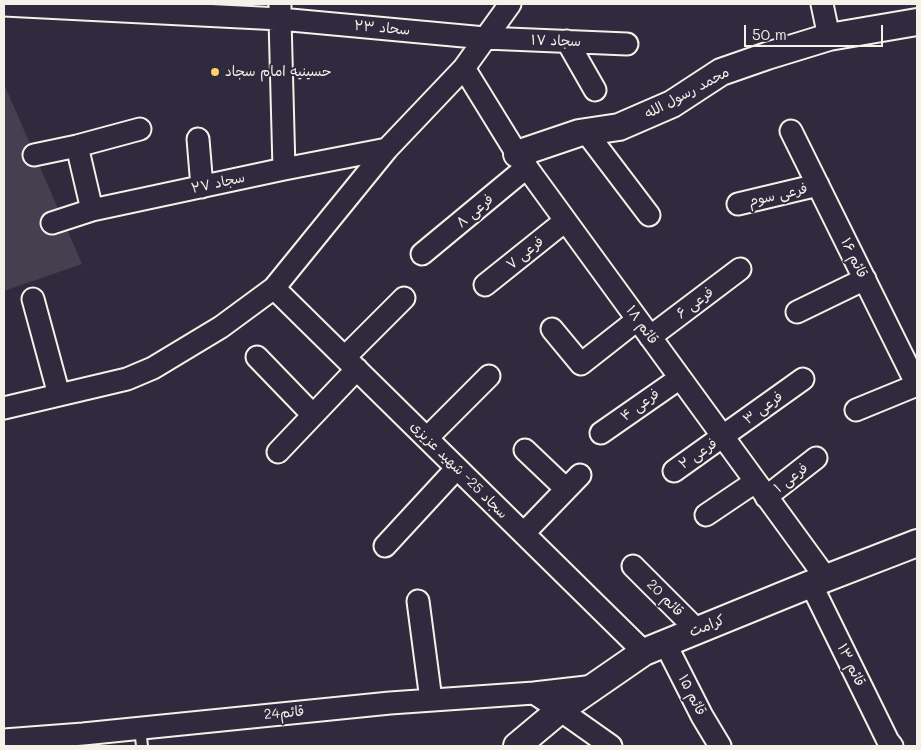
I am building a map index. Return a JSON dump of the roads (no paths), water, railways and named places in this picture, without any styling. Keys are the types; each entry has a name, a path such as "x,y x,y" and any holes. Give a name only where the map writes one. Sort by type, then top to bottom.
{"street":[{"path":"4,408 127,380 153,368 221,327 274,288 387,149 464,68 510,4"},
{"path":"822,4 829,37"},
{"name":"سحاد ۲۳","path":"4,5 280,11 485,38"},
{"path":"280,11 284,169"},
{"name":"محمد رسول الله","path":"522,160 579,133 619,127 672,104 721,72 829,37 917,22"},
{"name":"سجاد ۱۷","path":"485,38 626,44"},
{"path":"567,41 595,90"},
{"name":"قائم ۱۸","path":"464,68 522,160 761,489 818,581"},
{"path":"34,155 77,146 140,129"},
{"name":"قائم ۱۶","path":"791,131 917,385"},
{"path":"586,132 649,215"},
{"path":"198,139 202,186"},
{"path":"77,146 92,210"},
{"name":"سجاد ۲۷","path":"52,223 92,210 387,149"},
{"name":"فرعی ۸","path":"422,254 522,160"},
{"name":"فرعی سوم","path":"738,204 818,186"},
{"name":"فرعی ۷","path":"485,286 565,220"},
{"name":"فرعی ۶","path":"650,337 740,270"},
{"path":"797,312 865,280"},
{"name":"سجاد 25- شهید عزیزی","path":"274,288 524,533 654,647"},
{"path":"278,452 314,415 351,363 404,298"},
{"path":"34,300 59,395"},
{"path":"552,329 581,364 638,320"},
{"path":"257,357 314,415"},
{"path":"427,438 489,376"},
{"name":"فرعی ۴","path":"601,434 680,378"},
{"name":"فرعی ۳","path":"723,437 804,379"},
{"path":"856,410 917,385"},
{"name":"فرعی ۲","path":"674,471 723,437"},
{"path":"524,533 573,482 525,450"},
{"name":"فرعی ۱","path":"706,515 761,489 816,458"},
{"path":"385,546 457,468"},
{"name":"کرامت","path":"517,746 560,710 654,647 917,543"},
{"name":"قائم 20","path":"633,566 696,630"},
{"name":"قائم ۱۳","path":"818,581 888,741 892,746"},
{"path":"418,601 431,700"},
{"name":"قائم ۱۵","path":"654,647 702,716 720,746"},
{"name":"قائم24","path":"4,740 49,741 141,737 276,714 534,693 595,686"},
{"path":"534,693 611,746"}],"place":[{"name":"حسینیه امام سجاد","path":"215,72"}]}
